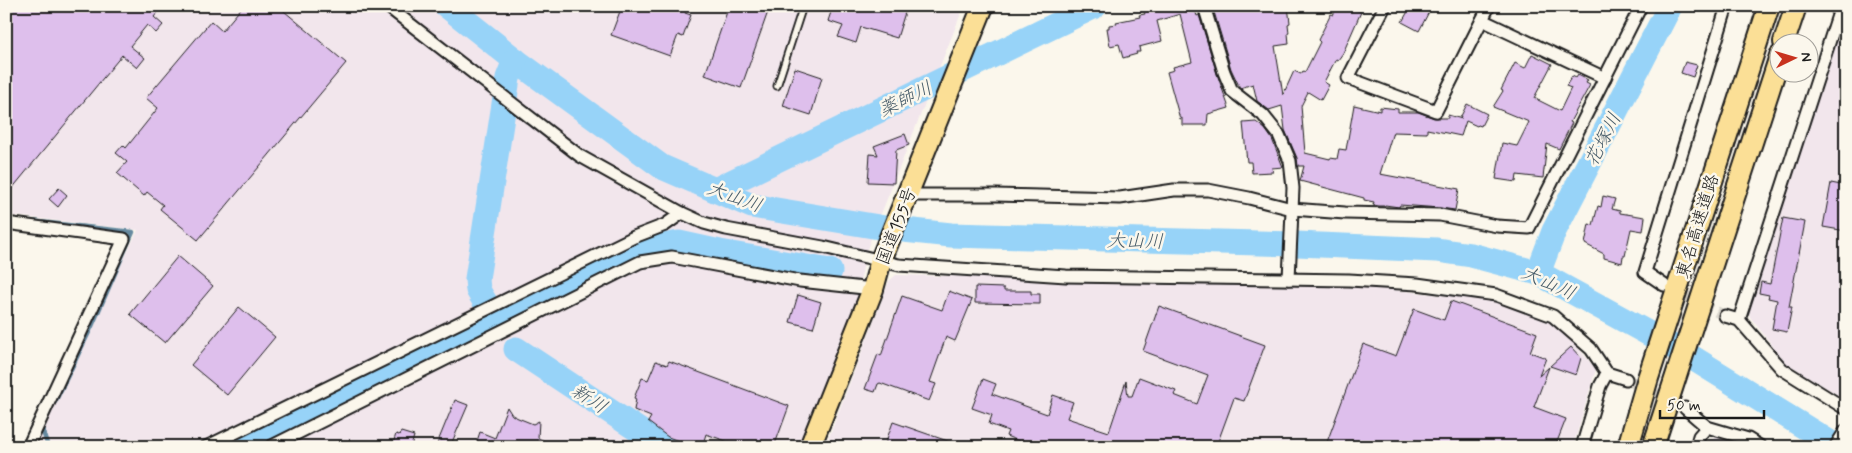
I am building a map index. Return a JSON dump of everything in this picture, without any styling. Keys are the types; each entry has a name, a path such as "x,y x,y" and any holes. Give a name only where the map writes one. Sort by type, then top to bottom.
{"highway":[{"name":"国道155号","path":"810,447 873,289 881,260 983,6"},
{"name":"東名高速道路","path":"1628,447 1648,378 1769,6"},
{"path":"1787,32 1796,6"},
{"name":"東名高速道路","path":"1653,447 1771,82"}],"street":[{"path":"387,6 580,156 682,213 704,223 726,229 823,247 899,265 1066,276 1289,279 1417,284 1496,294 1554,316 1591,349 1606,374 1626,379"},
{"path":"1204,6 1224,72 1232,91 1263,115 1279,134 1290,161 1293,188 1289,279"},
{"path":"1384,6 1348,78 1436,111 1489,6"},
{"path":"907,196 996,194 1120,198 1174,190 1208,190 1249,198 1292,213 1440,215 1497,226 1529,228 1641,6"},
{"path":"1664,285 1645,272 1726,6"},
{"path":"1739,320 1841,6"},
{"path":"1482,20 1605,78"},
{"path":"206,447 626,241 665,225 682,213"},
{"path":"6,223 124,239 28,447"},
{"path":"270,447 640,262 672,257 800,281 873,289"},
{"path":"1725,316 1739,320 1782,369 1846,409"},
{"path":"1582,447 1600,386 1606,374"},
{"path":"1685,408 1707,427 1748,439 1761,447"},
{"path":"1696,447 1699,436 1707,427"},
{"path":"1835,447 1846,430"}],"lane":[{"path":"778,86 803,6"}],"shaded area":[{"path":"6,6 964,6 867,249 858,291 861,299 801,447 32,447 138,230 6,215"},
{"path":"1846,11 1846,400 1786,363 1750,317 1747,307"},
{"path":"896,275 1348,285 1497,301 1550,320 1568,336 1596,369 1573,447 825,447 889,281"},
{"path":"1716,437 1730,438 1747,447 1705,447 1708,441"}],"building":[{"path":"6,6 163,6 154,17 163,25 156,33 147,25 130,46 145,58 137,68 122,55 6,196"},
{"path":"243,6 278,6 346,63 198,240 160,209 163,205 147,192 144,196 117,173 127,162 116,153 123,145 126,148 158,108 146,98 211,21 222,31"},
{"path":"622,6 688,6 685,13 691,15 683,37 678,35 670,56 611,35"},
{"path":"729,6 770,6 741,88 705,75"},
{"path":"833,6 907,6 897,38 861,27 856,43 838,37 843,26 828,21"},
{"path":"1168,6 1197,6 1195,10 1197,16 1199,15 1229,108 1208,114 1207,125 1182,125 1182,118 1180,119 1167,72 1174,70 1173,67 1192,62 1180,14 1157,21 1162,41 1139,47 1140,52 1136,52 1137,54 1123,58 1119,44 1110,46 1107,28 1109,28 1109,25 1140,17 1139,15 1145,14 1144,12"},
{"path":"1234,6 1288,6 1290,23 1288,24 1289,44 1275,46 1283,95 1294,71 1301,74 1303,71 1305,72 1331,14 1333,15 1338,6 1350,6 1361,12 1343,53 1338,60 1336,59 1324,82 1329,85 1321,100 1308,92 1301,106 1305,153 1337,159 1339,149 1346,150 1354,105 1380,111 1380,107 1398,109 1398,112 1418,112 1434,118 1448,118 1448,115 1462,119 1460,118 1467,104 1487,114 1481,126 1466,121 1461,136 1427,129 1427,133 1393,132 1380,174 1459,189 1455,210 1400,205 1399,207 1373,205 1374,202 1364,200 1364,198 1300,181 1304,166 1298,166 1297,158 1285,130 1282,106 1269,110 1257,101 1253,84 1240,88 1231,69 1214,12"},
{"path":"1411,6 1432,6 1419,31 1402,22"},
{"path":"1532,54 1552,64 1534,98 1560,111 1571,88 1566,86 1572,76 1576,78 1578,75 1588,80 1586,83 1590,85 1570,122 1572,123 1559,149 1547,144 1543,178 1517,175 1516,182 1496,179 1502,143 1517,146 1529,122 1493,107 1503,91 1501,90 1515,63 1525,68"},
{"path":"1685,62 1697,65 1693,77 1681,73"},
{"path":"795,68 822,77 811,115 783,106"},
{"path":"1256,122 1265,129 1272,139 1283,167 1272,168 1273,172 1252,173 1251,162 1247,162 1243,123"},
{"path":"905,134 909,145 896,150 894,183 868,182 870,154 878,155 874,146"},
{"path":"1831,183 1846,186 1846,231 1823,227"},
{"path":"59,188 67,195 58,207 49,199"},
{"path":"1603,196 1615,199 1612,209 1620,211 1620,213 1645,217 1643,231 1631,229 1622,263 1604,258 1604,254 1585,244 1589,224 1593,225 1598,206 1601,207"},
{"path":"1783,218 1805,222 1789,307 1792,307 1787,332 1772,329 1777,300 1768,298 1769,295 1759,293 1761,282 1770,284"},
{"path":"178,256 213,286 165,343 130,314"},
{"path":"975,287 1004,288 1004,291 1031,291 1031,294 1040,294 1040,304 975,303"},
{"path":"949,291 972,300 955,341 946,337 930,382 936,384 929,401 880,383 875,392 865,389 878,354 881,356 902,296 942,310"},
{"path":"798,295 821,302 813,328 790,322"},
{"path":"1451,301 1537,333 1530,352 1546,358 1539,376 1549,367 1534,407 1566,419 1555,447 1340,447 1327,442 1363,344 1396,356 1414,309 1444,320"},
{"path":"1159,306 1265,345 1244,401 1234,398 1216,447 1034,447 1006,436 1008,431 989,424 992,415 972,408 983,379 996,384 992,394 1047,414 1053,395 1073,402 1067,418 1109,432 1126,381 1128,396 1132,396 1139,377 1176,391 1174,395 1197,404 1208,375 1143,351"},
{"path":"239,307 275,337 227,395 191,365"},
{"path":"1571,347 1581,358 1576,375 1550,366"},
{"path":"656,361 667,365 669,361 789,406 774,447 743,447 706,434 702,447 695,447 668,437 648,422 651,417 634,410 636,399 634,398 642,378 648,380"},
{"path":"455,400 468,405 450,447 444,447 437,444"},
{"path":"507,407 512,415 518,418 533,424 539,421 538,438 558,447 475,447 480,432 495,438"},
{"path":"893,422 959,445 959,447 884,447"},
{"path":"401,432 414,436 411,447 392,447 396,434 399,435"}],"waterway":[{"name":"大山川","path":"447,6 515,60 662,167 752,206 885,228 951,235 1297,244 1437,250 1471,255 1538,273 1688,355 1837,447"},
{"name":"薬師川","path":"715,190 1095,6"},
{"name":"花塚川","path":"1538,273 1554,231 1670,6"},
{"path":"485,302 478,290 477,279 508,78 515,60"},
{"path":"31,221 133,232 92,326 55,402"},
{"path":"242,447 640,251 679,243 830,271"},
{"name":"新川","path":"516,349 664,447"},
{"path":"44,425 42,428 48,447"}],"tunnel":[{"path":"1672,289 1725,316"},
{"path":"1626,379 1685,408"}]}
